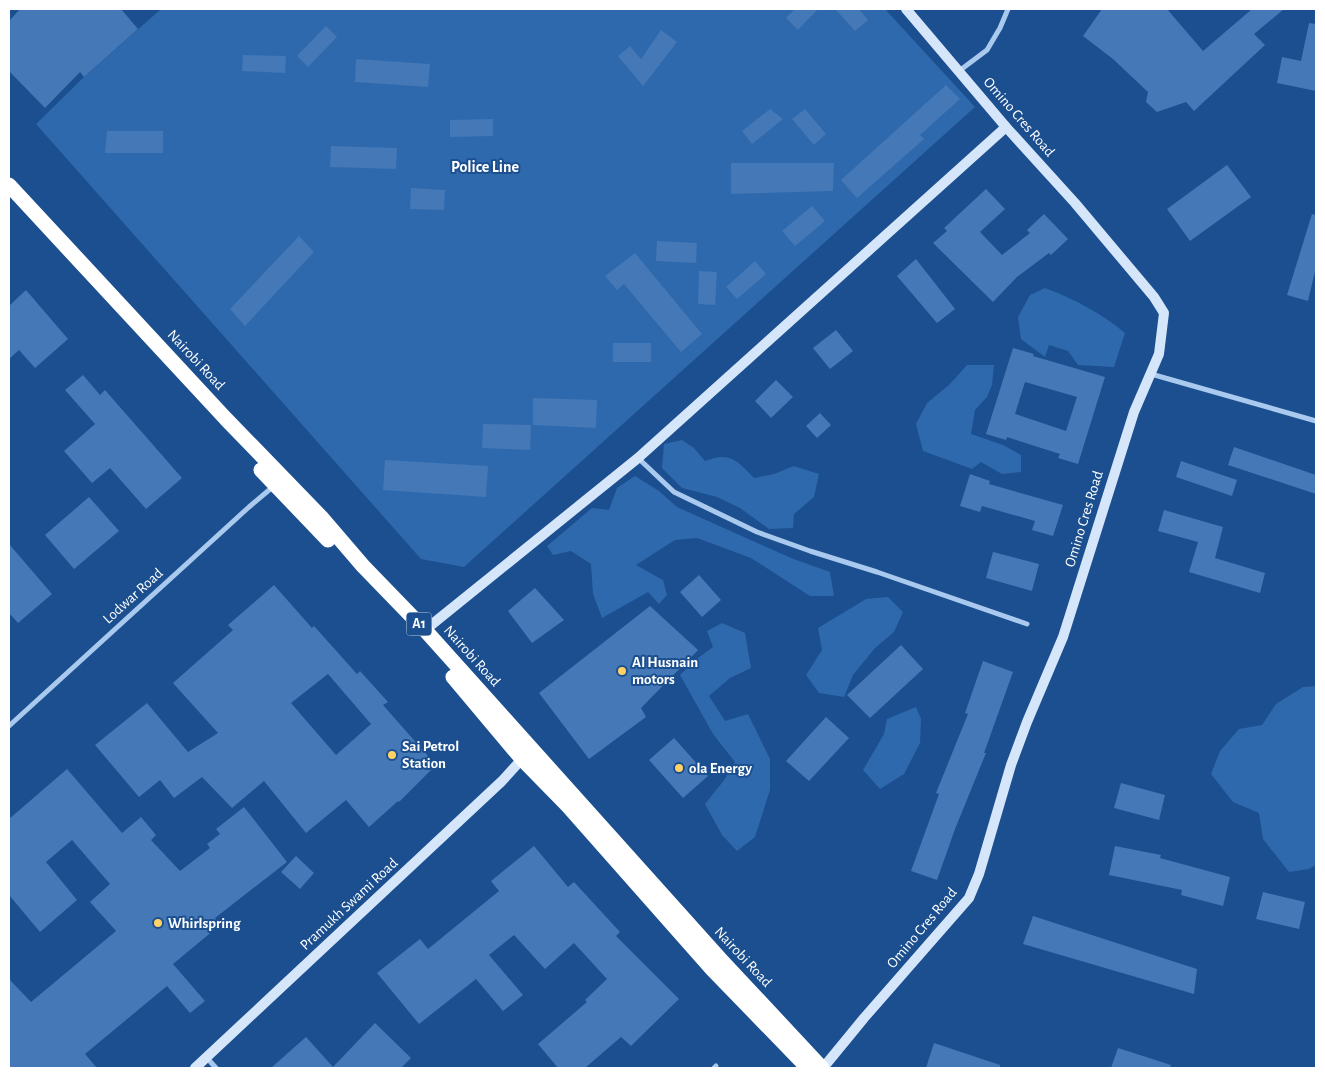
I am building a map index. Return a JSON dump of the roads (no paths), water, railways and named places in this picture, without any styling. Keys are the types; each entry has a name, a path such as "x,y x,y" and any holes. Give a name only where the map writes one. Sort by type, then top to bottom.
{"highway":[{"name":"Nairobi Road","path":"9,185 226,419 321,517 362,566 425,630 721,960 823,1068"},
{"name":"Nairobi Road","path":"9,194 275,485 443,664 522,759 568,806 712,969 808,1068"}],"street":[{"name":"Omino Cres Road","path":"823,1068 969,898 1024,731 1063,637 1134,412 1159,354 1164,313 1154,297 1075,203 1006,127 906,9"},
{"path":"959,71 986,50 1000,28 1008,9"},
{"path":"425,630 638,458 1006,127"},
{"path":"1150,374 1316,421"},
{"path":"638,458 674,492 757,532 810,552 877,572 1027,624"},
{"name":"Lodwar Road","path":"9,726 249,506 275,485"},
{"name":"Pramukh Swami Road","path":"195,1068 502,781 522,759"},
{"path":"207,1058 216,1068"}],"place":[{"name":"Al Husnain motors","path":"622,671"},
{"name":"Sai Petrol Station","path":"392,755"},
{"name":"ola Energy","path":"679,768"},
{"name":"Whirlspring","path":"158,923"}],"district":[{"name":"Police Line","path":"485,167"}]}
